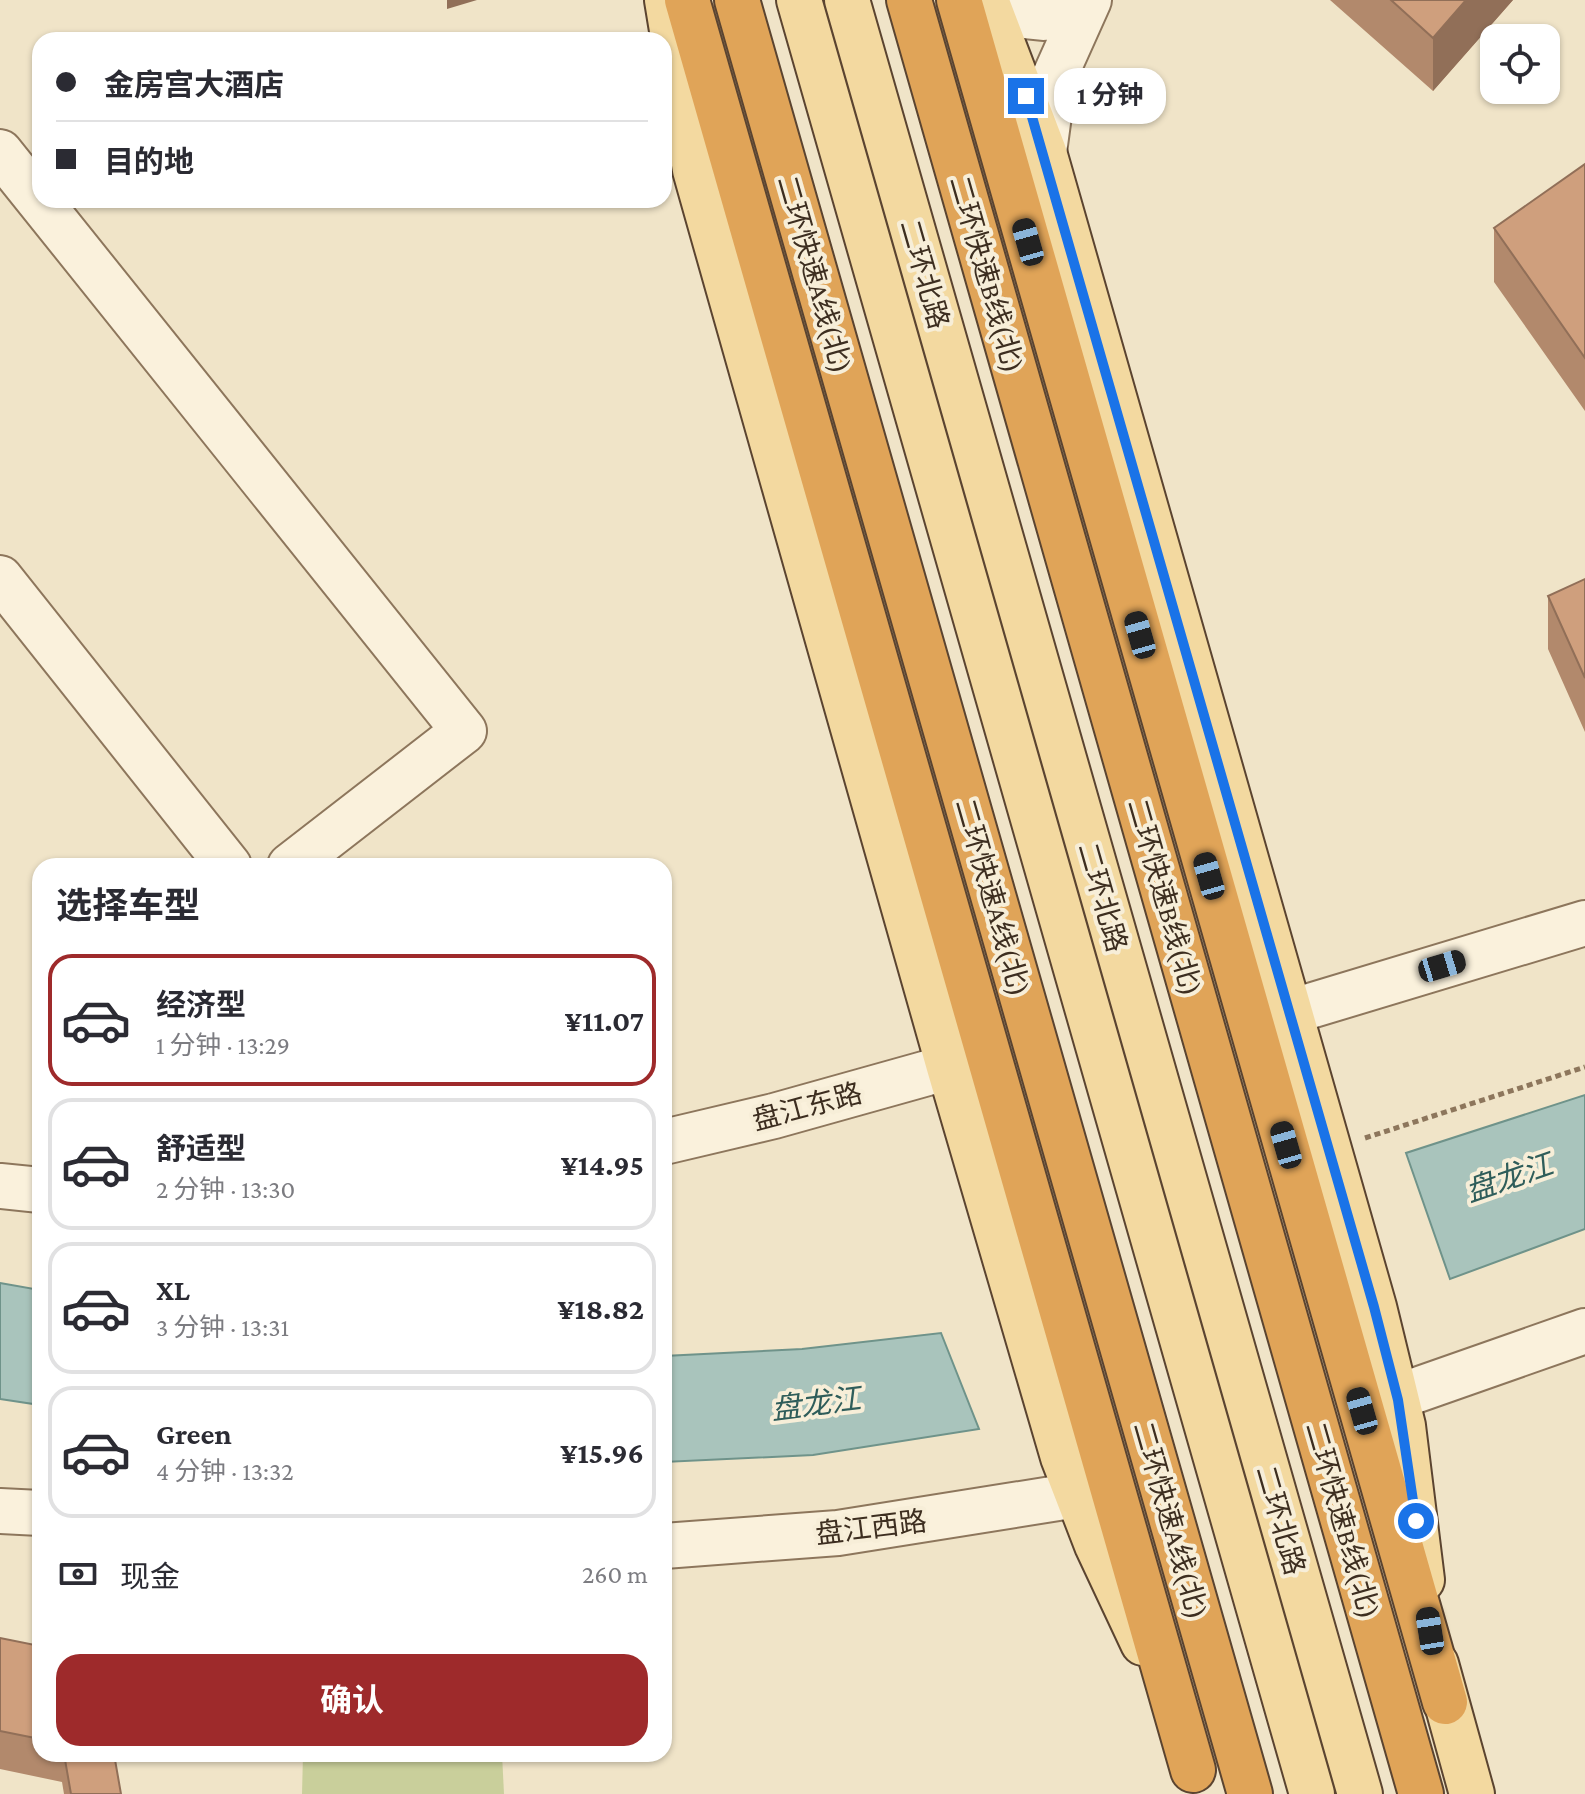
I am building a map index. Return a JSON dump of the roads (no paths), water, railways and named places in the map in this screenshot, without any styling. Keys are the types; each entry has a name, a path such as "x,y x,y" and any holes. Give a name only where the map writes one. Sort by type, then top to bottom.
{"highway":[{"path":"687,0 1196,1782"},
{"name":"二环快速A线(北)","path":"737,0 1250,1794"},
{"name":"二环快速B线(北)","path":"909,0 1421,1794"},
{"path":"959,0 1445,1702"}],"main road":[{"path":"667,0 672,32"},
{"name":"二环北路","path":"799,0 1312,1794"},
{"name":"二环北路","path":"847,0 1360,1794"},
{"path":"986,0 1044,152 1329,1148 1397,1397 1411,1475 1426,1608 1445,1702 1472,1794"},
{"path":"672,35 682,105 713,237 1056,1435 1077,1495 1158,1676 1196,1782"}],"street":[{"path":"646,0 655,32"},
{"path":"993,0 1006,14 1043,18 1069,0"},
{"path":"1044,152 1054,78 1089,0"},
{"path":"672,92 713,237"},
{"path":"0,152 32,192"},
{"path":"45,208 464,731 300,858"},
{"path":"0,578 223,858"},
{"path":"1290,1012 1585,923"},
{"name":"盘江东路","path":"672,1140 774,1116 949,1067"},
{"path":"0,1186 32,1189"},
{"path":"1397,1397 1585,1331"},
{"name":"盘江西路","path":"672,1545 838,1533 1077,1495"},
{"path":"0,1511 32,1513"}],"water":[{"name":"盘龙江","path":"1585,1095 1585,1229 1450,1279 1406,1153"},
{"path":"0,1283 32,1289 32,1404 0,1399"},
{"name":"盘龙江","path":"941,1333 979,1429 813,1455 672,1462 672,1356 802,1349"}]}
